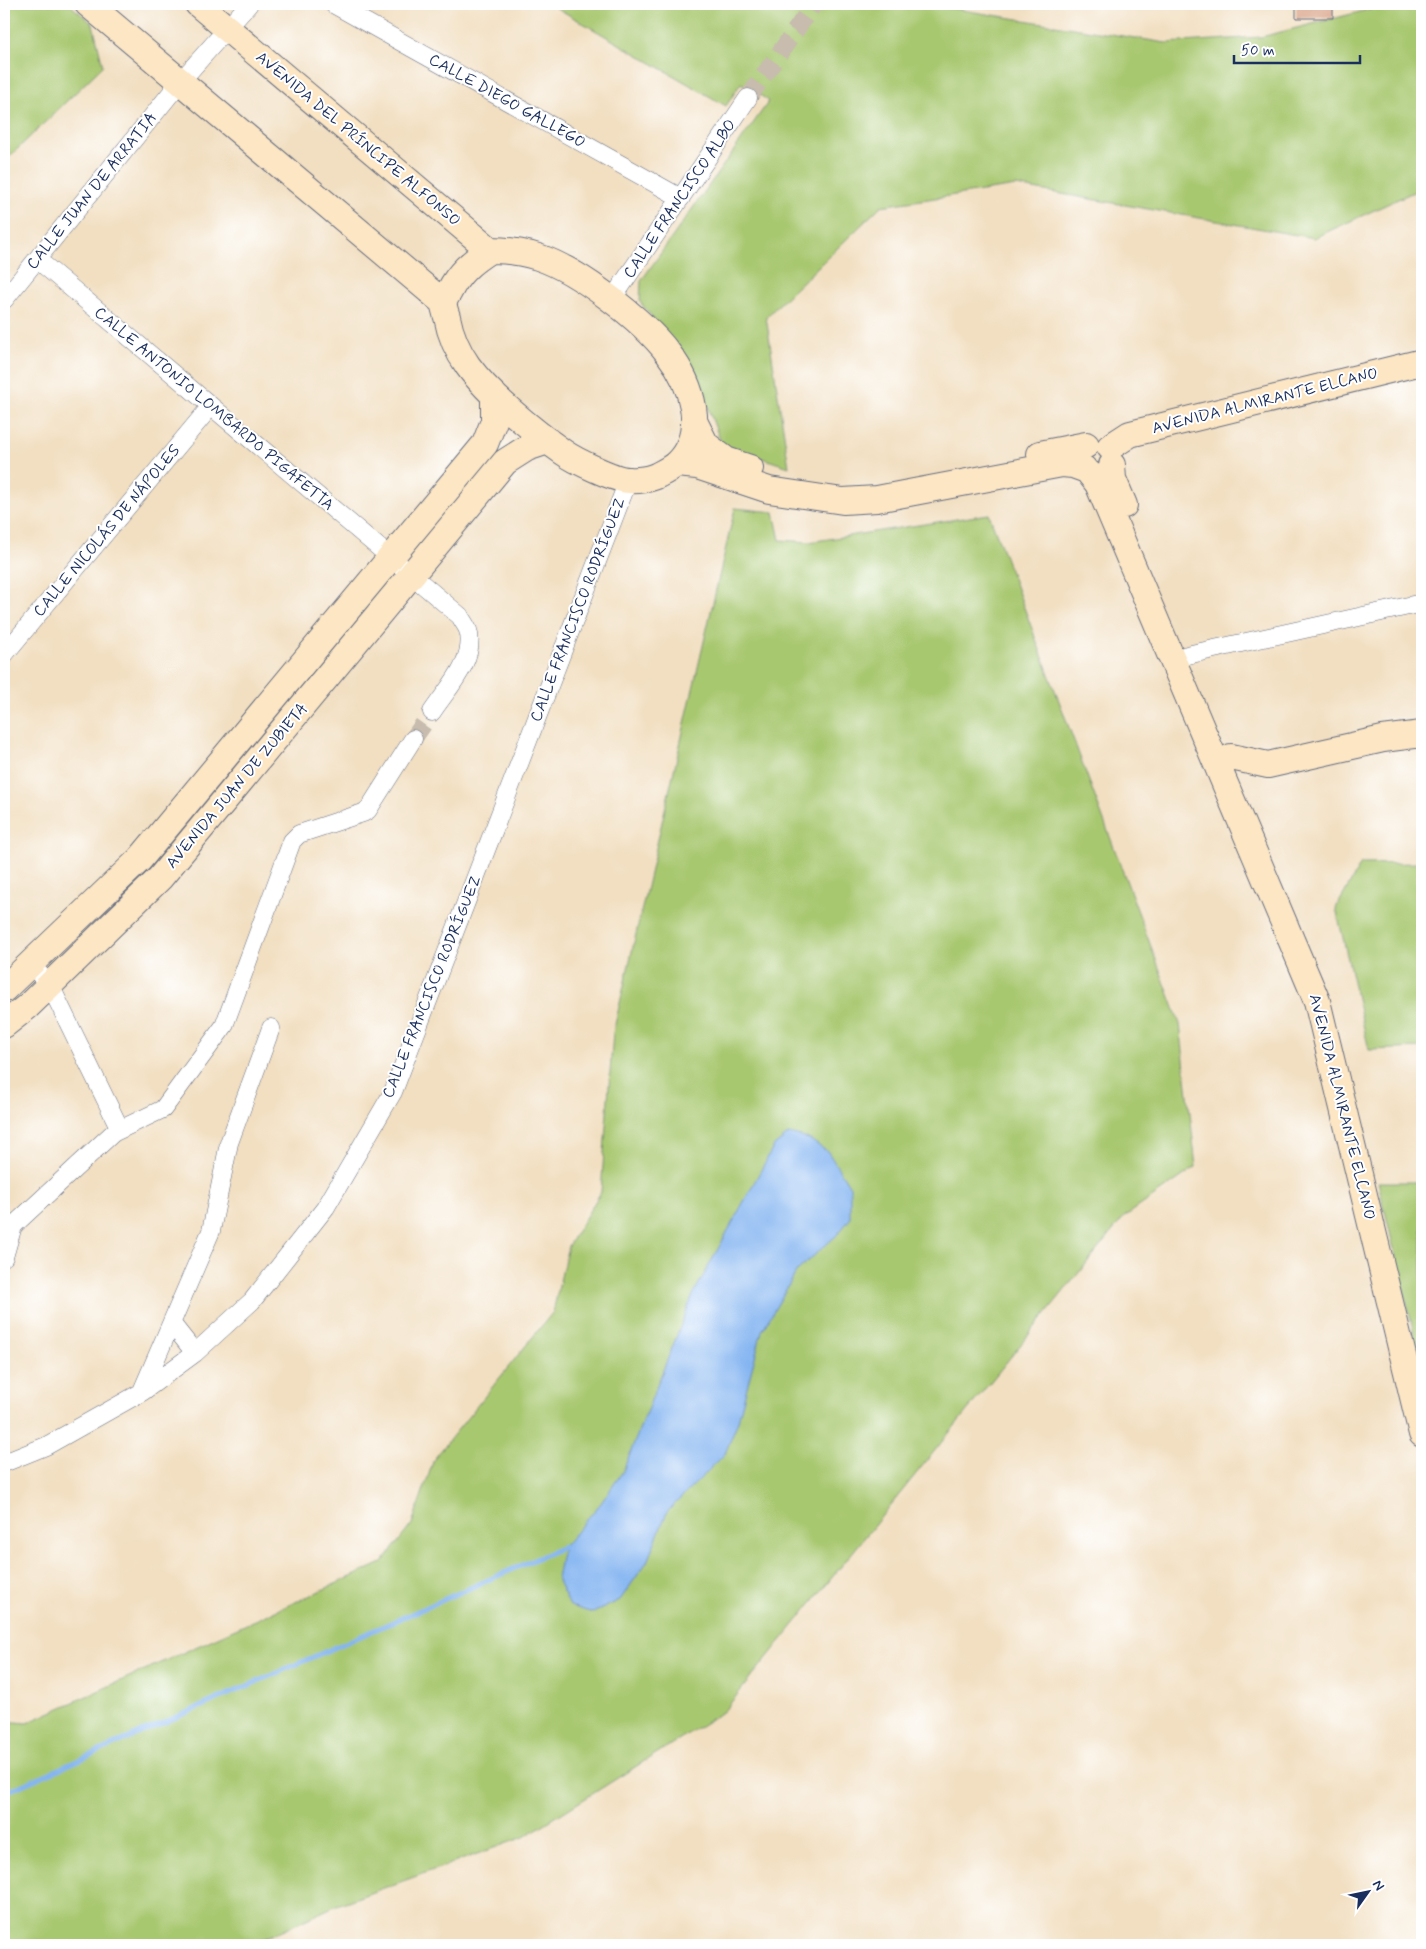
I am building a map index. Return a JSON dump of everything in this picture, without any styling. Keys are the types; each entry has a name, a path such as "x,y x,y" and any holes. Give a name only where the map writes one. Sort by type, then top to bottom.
{"street":[{"path":"88,4 444,303"},
{"name":"AVENIDA DEL PRÍNCIPE ALFONSO","path":"198,4 490,250"},
{"path":"180,82 249,4"},
{"name":"CALLE DIEGO GALLEGO","path":"333,4 681,198"},
{"name":"CALLE JUAN DE ARRATIA","path":"4,300 180,82"},
{"name":"CALLE FRANCISCO ALBO","path":"612,301 748,98"},
{"path":"490,250 510,251 539,257 576,275 612,301 640,324 668,352 682,375 691,397 695,423 690,445 677,464 654,478 628,480 600,471 564,454 548,441 494,395 467,365 449,328 444,303 453,283 469,263 490,250"},
{"name":"CALLE ANTONIO LOMBARDO PIGAFETTA","path":"38,260 391,557"},
{"name":"AVENIDA ALMIRANTE ELCANO","path":"695,423 706,445 726,460 772,475 844,486 875,484 1096,460 1130,434 1422,362"},
{"name":"AVENIDA JUAN DE ZUBIETA","path":"4,989 140,859 485,444 494,421 494,395"},
{"name":"CALLE NICOLÁS DE NÁPOLES","path":"4,655 211,406"},
{"name":"AVENIDA JUAN DE ZUBIETA","path":"4,1025 28,1006 160,878 505,462 527,448 548,441"},
{"path":"677,464 697,466 769,490 843,501 877,499 1062,464 1073,465 1096,460"},
{"name":"AVENIDA ALMIRANTE ELCANO","path":"1096,460 1098,484 1180,658 1224,760 1332,997 1422,1368"},
{"name":"CALLE FRANCISCO RODRÍGUEZ","path":"4,1463 46,1446 142,1392 195,1353 252,1301 326,1207 394,1092 628,480"},
{"path":"391,557 460,616 468,629 470,645 468,659 432,712"},
{"path":"1180,658 1422,603"},
{"path":"1224,760 1268,765 1383,739 1422,734"},
{"path":"5,1249 13,1226 113,1133 163,1109 224,1026 292,841 299,834 363,814 368,810 413,739"},
{"name":"AVENIDA ALMIRANTE ELCANO","path":"1224,760 1317,1001 1422,1434"},
{"path":"31,964 50,985 120,1130"},
{"path":"142,1392 211,1231 229,1144 271,1028"},
{"path":"172,1324 195,1353"}],"green space":[{"path":"4,4 69,4 93,24 103,66 4,162"},
{"path":"550,4 925,4 1166,43 1261,37 1391,4 1422,4 1422,188 1314,238 1016,186 881,206 766,317 789,467 722,445 693,369 640,302 641,281 769,101 741,83 726,106"},
{"path":"735,508 774,512 780,540 809,542 989,514 1180,1024 1196,1167 1124,1217 724,1711 524,1837 337,1905 250,1945 4,1945 4,1721 27,1723 382,1563 412,1524 434,1459 553,1312 568,1246 601,1192 613,1033"},
{"path":"1422,863 1422,1048 1369,1050 1336,908 1361,864"},
{"path":"1378,1182 1422,1182 1422,1367"}],"water":[{"path":"789,1134 809,1139 828,1152 850,1187 850,1219 837,1235 797,1271 762,1331 738,1421 725,1454 667,1512 647,1562 620,1600 593,1613 570,1606 557,1579 563,1547 601,1503 623,1471 693,1295 774,1146"}],"building":[{"path":"1296,4 1333,4 1333,18 1296,18"}],"waterway":[{"path":"4,1793 563,1547"}],"tunnel":[{"path":"748,98 814,4"},
{"path":"413,739 432,712"}]}
